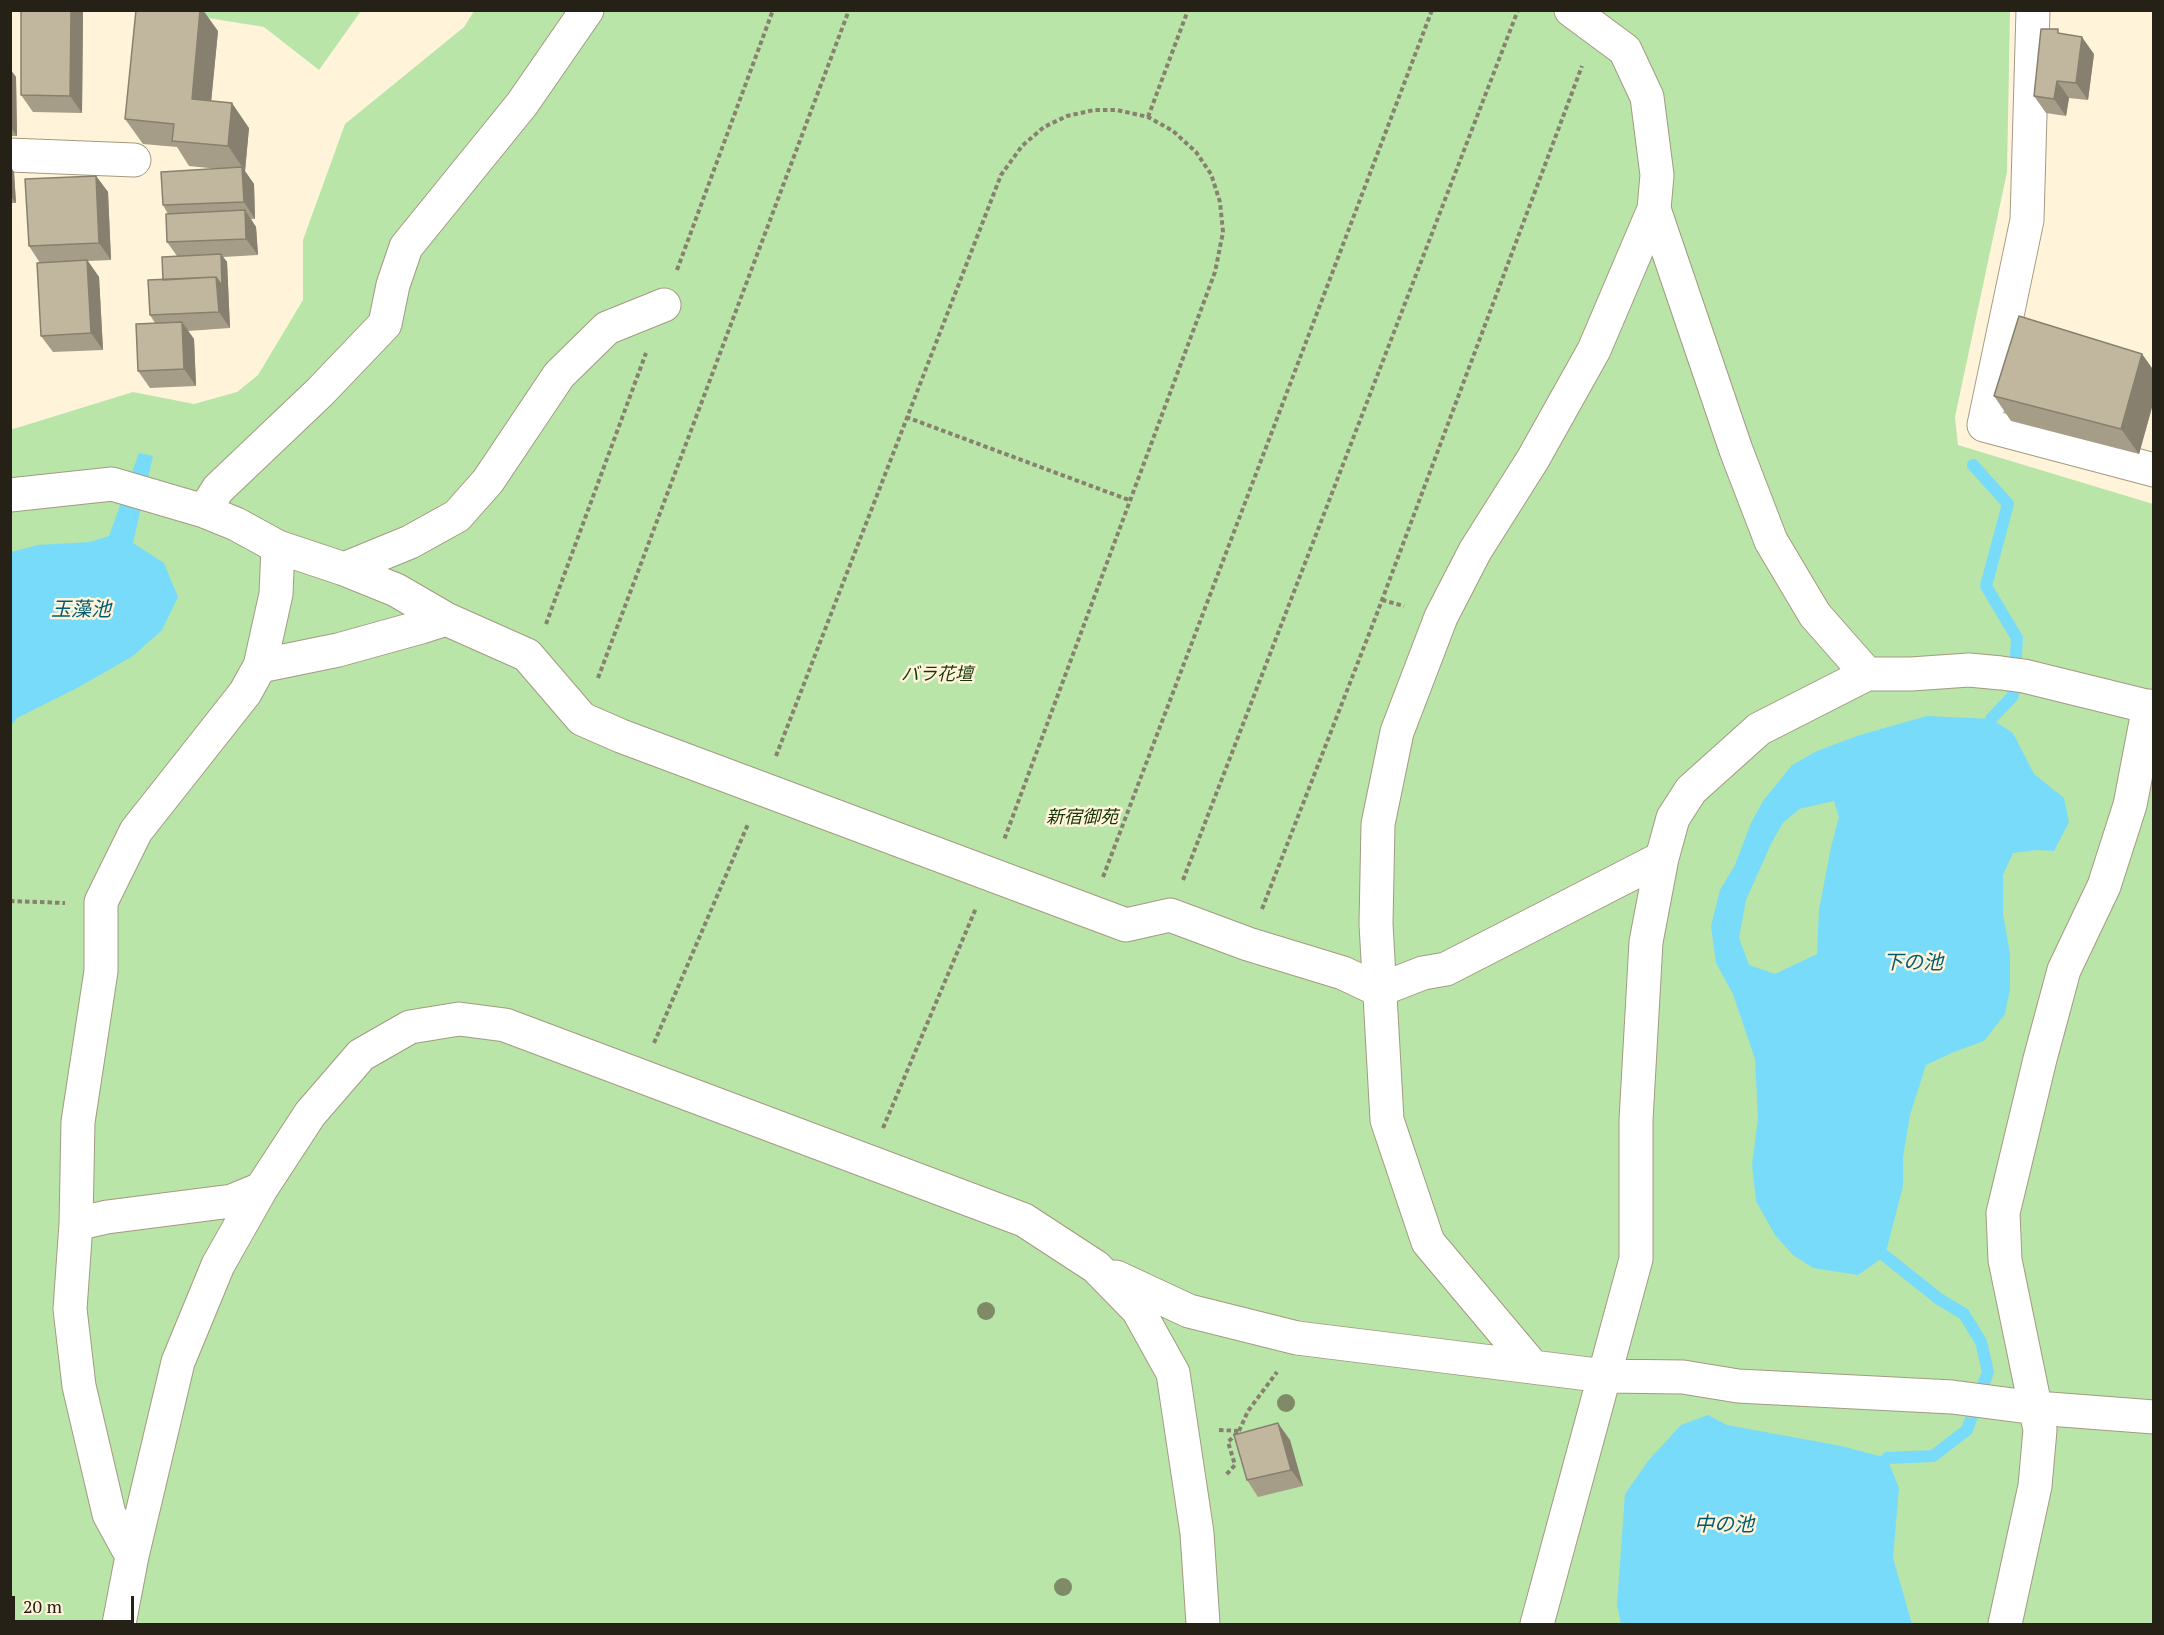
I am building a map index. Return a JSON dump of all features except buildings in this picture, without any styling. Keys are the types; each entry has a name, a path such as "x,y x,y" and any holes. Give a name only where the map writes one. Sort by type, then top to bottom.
{"street":[{"path":"204,511 218,489 320,392 385,324 393,285 406,247 522,105 587,10"},
{"path":"2033,10 2027,220 1984,425 2154,470"},
{"path":"1533,1367 1428,1242 1387,1120 1376,924 1378,824 1397,732 1441,617 1475,551 1533,459 1594,350 1654,209 1657,175 1647,97 1625,50 1584,20"},
{"path":"10,155 134,160"},
{"path":"1654,209 1736,450 1771,541 1815,615 1867,674"},
{"path":"344,569 410,543 457,516 488,481 559,375 607,328 664,305"},
{"path":"10,495 112,484 204,511 236,524 278,547 344,569 396,590 446,619 527,655 582,719 621,736 1126,925 1170,915 1248,944 1343,974 1379,990 1423,973 1446,969 1662,858"},
{"path":"132,1556 109,1514 80,1386 70,1309 76,1224 78,1122 100,971 101,902 136,831 245,693 260,666 276,594 278,547"},
{"path":"260,666 338,650 446,619"},
{"path":"1537,1624 1636,1258 1636,1120 1646,942 1662,858 1673,818 1691,790 1759,729 1867,674 1969,670 2013,674 2151,707 2130,805 2107,876 2086,927 2064,970 2003,1214 2005,1260 2040,1430 2035,1486 2005,1624"},
{"path":"116,1623 178,1362 218,1265 261,1189 310,1114 361,1055 410,1027 459,1019 505,1025 1024,1220 1096,1267 1189,1311 1297,1338 1605,1376 1683,1377 1738,1386 1952,1397 2154,1417"},
{"path":"76,1224 107,1217 232,1201 261,1189"},
{"path":"1096,1267 1138,1310 1173,1373 1197,1533 1203,1624"}],"path":[{"path":"582,719 849,10"},
{"path":"1148,117 1188,10"},
{"path":"1090,911 1431,10"},
{"path":"1170,915 1518,10"},
{"path":"1248,944 1376,616 1584,20"},
{"path":"640,1076 763,789 1001,175 1022,146 1044,127 1067,116 1094,110 1117,110 1148,117 1173,131 1196,152 1211,174 1220,201 1223,232 1215,272 1015,813 869,1162"},
{"path":"906,417 1129,500"},
{"path":"10,901 88,905 101,902"},
{"path":"1239,1431 1248,1411 1276,1374 1297,1338"}],"green space":[{"path":"165,11 361,11 319,70 264,27"},
{"name":"新宿御苑","path":"474,11 2010,11 2007,172 1955,417 1958,445 2153,504 2153,1624 11,1624 10,430 133,392 194,404 237,392 258,375 303,300 303,240 345,124 464,27"}],"water":[{"name":"玉藻池","path":"139,453 153,456 133,543 164,563 178,597 162,630 133,656 79,687 17,718 11,726 11,552 38,545 90,542 109,536"},
{"name":"下の池","path":"1927,716 1991,719 2013,733 2034,774 2064,798 2069,822 2054,851 2037,850 2013,853 2003,875 2003,913 2010,954 2010,989 2005,1014 1984,1041 1926,1065 1910,1115 1903,1157 1903,1186 1885,1256 1858,1275 1813,1268 1793,1255 1775,1235 1756,1201 1752,1165 1758,1118 1755,1059 1733,994 1716,963 1711,926 1720,890 1735,865 1751,823 1763,801 1792,765 1817,751 1860,735","holes":["1834,801 1839,817 1819,910 1817,954 1775,974 1749,965 1739,938 1746,900 1782,824 1799,809"]},
{"name":"中の池","path":"1708,1415 1727,1425 1841,1446 1887,1458 1899,1488 1893,1558 1912,1624 1621,1624 1617,1605 1625,1494 1648,1461 1681,1425"}],"waterway":[{"path":"1973,465 2008,504 1986,586 2017,638 2014,691 2012,697 1991,719"},
{"path":"1885,1256 1939,1299 1964,1314 1981,1342 1988,1372 1967,1430 1933,1456 1887,1458"}],"park label":[{"name":"バラ花壇","path":"937,675"}]}
